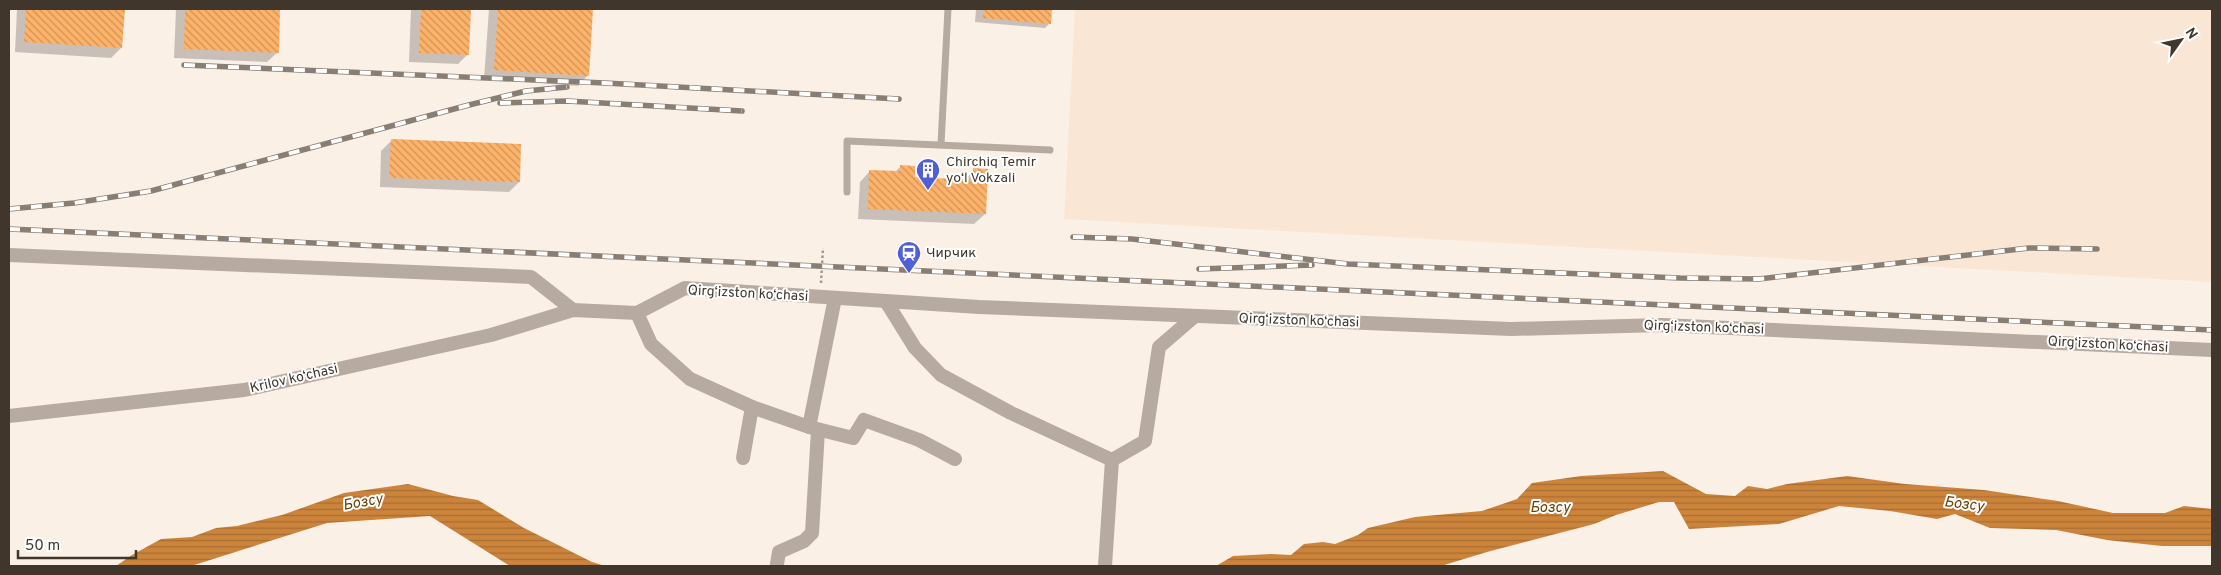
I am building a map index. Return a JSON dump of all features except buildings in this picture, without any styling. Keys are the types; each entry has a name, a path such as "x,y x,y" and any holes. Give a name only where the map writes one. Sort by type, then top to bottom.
{"street":[{"path":"9,255 531,277 574,310 637,313 651,344 690,379 752,408 813,428 853,438 864,420 920,440 955,459"},
{"name":"Qirg‘izston ko‘chasi","path":"637,313 685,288 887,303 1511,329 1662,325 2212,350"},
{"path":"777,564 779,552 804,541 812,533 813,428 828,298"},
{"path":"887,303 915,348 941,375 1011,413 1112,460"},
{"name":"Krilov ko‘chasi","path":"9,416 244,390 491,335 574,310"},
{"path":"1112,460 1145,441 1159,348 1195,316"},
{"path":"743,458 752,408"},
{"path":"1105,566 1112,460"}],"lane":[{"path":"941,144 948,9"},
{"path":"847,192 847,141 1050,150"}],"path":[{"path":"823,248 828,298"}],"shaded area":[{"path":"1075,9 2212,9 2212,282 1064,219"}],"water":[{"name":"Бозсу","path":"1663,471 1706,494 1735,496 1748,486 1767,489 1787,484 1847,476 1905,484 1984,490 2058,501 2113,513 2165,513 2184,506 2212,509 2212,546 2162,546 2107,540 2056,530 1990,528 1955,514 1937,519 1890,511 1839,506 1779,524 1689,529 1674,502 1659,502 1594,524 1441,566 1216,566 1233,556 1291,555 1304,544 1323,542 1335,544 1358,535 1368,528 1415,517 1482,511 1517,499 1532,483 1581,476"},
{"name":"Бозсу","path":"408,484 453,496 478,500 524,528 592,562 605,566 510,566 430,516 327,523 191,566 116,566 161,539 192,537 216,528 237,526 282,515 344,493"}],"railway":[{"path":"184,65 605,83 899,99"},
{"path":"9,209 74,203 151,191 465,106 526,91 567,87"},
{"path":"500,103 567,101 742,111"},
{"path":"9,229 2212,330"},
{"path":"1073,237 1132,239 1348,264 1680,278 1759,279 2029,248 2097,249"},
{"path":"1199,269 1312,265"}],"place":[{"name":"Chirchiq Temir yo‘l Vokzali","path":"928,191"},
{"name":"Чирчик","path":"909,274"}]}
